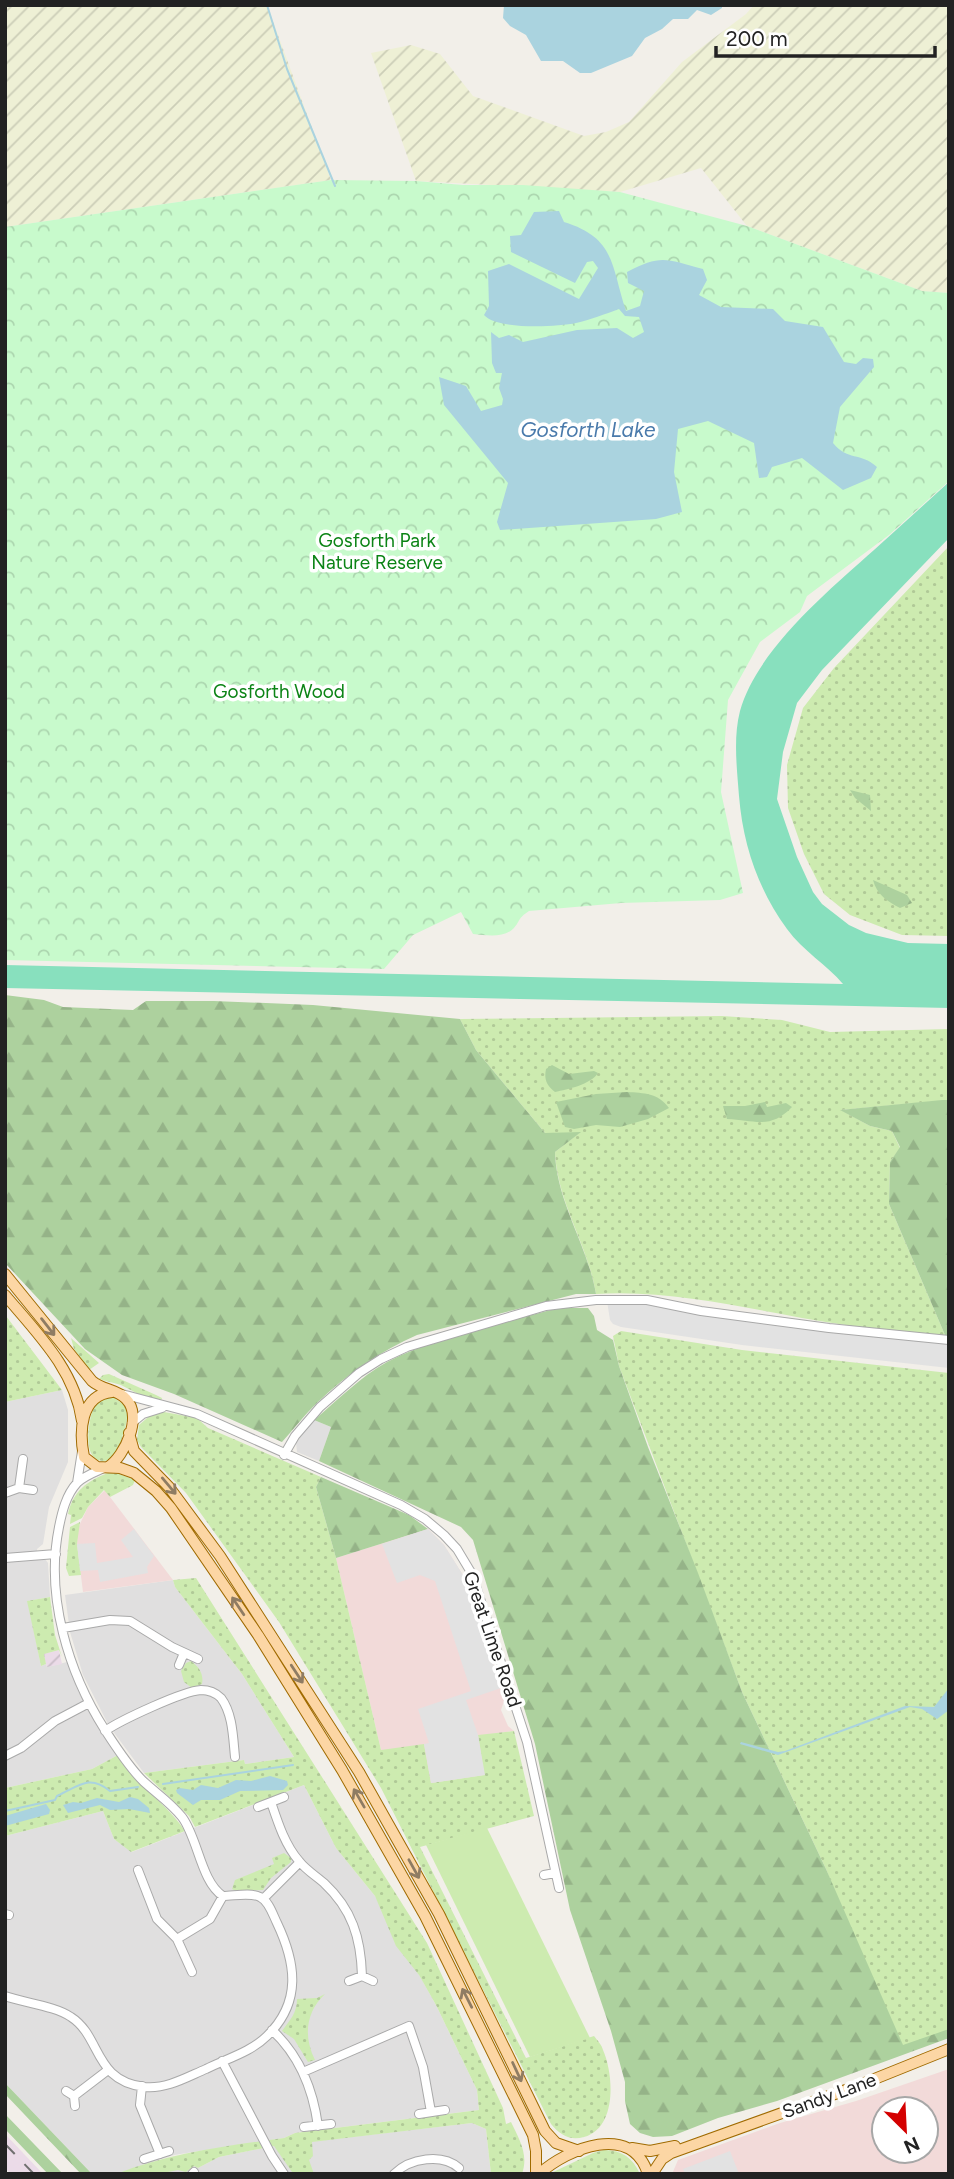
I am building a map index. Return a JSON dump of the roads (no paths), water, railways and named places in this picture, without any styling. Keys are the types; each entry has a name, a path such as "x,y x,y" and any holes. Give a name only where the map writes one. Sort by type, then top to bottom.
{"main road":[{"path":"5,1274 92,1381 116,1393 131,1405 132,1447 169,1486 220,1556 329,1722 439,1914 545,2130 556,2143 579,2151"},
{"path":"5,1295 65,1371 77,1397 84,1457 93,1466 134,1473 163,1499 258,1635 336,1759 425,1916 493,2052 533,2135 537,2174"},
{"path":"82,1424 91,1402 99,1395 116,1393"},
{"path":"106,1468 121,1454 131,1428"},
{"name":"Sandy Lane","path":"650,2174 666,2156 708,2138 857,2086 949,2049"},
{"name":"Sandy Lane","path":"537,2174 592,2146 610,2143 644,2151 659,2151 691,2140 708,2138"},
{"path":"630,2148 650,2174"}],"street":[{"path":"285,1455 295,1436 320,1406 359,1373 381,1359 407,1347 546,1306 596,1300 647,1300 701,1311 829,1328 949,1340"},
{"name":"Great Lime Road","path":"116,1393 197,1414 412,1511 436,1527 462,1556 476,1586 521,1723 559,1888"},
{"path":"131,1428 148,1412 165,1407"},
{"path":"82,1446 77,1483 61,1516 56,1554 56,1582 69,1654 89,1703 105,1731 135,1773 183,1818 191,1831 211,1882 223,1896"},
{"path":"19,1488 23,1459"},
{"path":"77,1483 106,1468"},
{"path":"5,1493 19,1488 33,1490"},
{"path":"5,1558 56,1554"},
{"path":"63,1628 110,1620 130,1621 198,1659"},
{"path":"178,1665 184,1653"},
{"path":"105,1731 120,1721 200,1690 213,1692 222,1699 230,1720 235,1757"},
{"path":"5,1756 21,1748 55,1721 89,1703"},
{"path":"218,1723 230,1720"},
{"path":"258,1807 284,1797"},
{"path":"271,1802 284,1836 300,1862 338,1898 351,1916 358,1938 362,1976"},
{"path":"264,1898 300,1862"},
{"path":"138,1870 157,1919 177,1939 192,1972"},
{"path":"544,1875 555,1873"},
{"path":"142,1880 153,1875"},
{"path":"5,1996 71,2016 79,2023 108,2070 115,2076 142,2087 166,2085 222,2061 259,2043 272,2030 286,2009 293,1979 287,1946 264,1898 257,1895 223,1896"},
{"path":"177,1939 210,1919 223,1896"},
{"path":"349,1981 362,1976 373,1981"},
{"path":"303,2072 409,2026 423,2067 431,2112"},
{"path":"272,2030 287,2044 303,2072 313,2098 317,2126"},
{"path":"222,2061 284,2174"},
{"path":"66,2091 74,2101 108,2070"},
{"path":"142,2087 140,2105 165,2153 144,2159"},
{"path":"419,2114 446,2110"},
{"path":"304,2127 331,2124"},
{"path":"394,2174 406,2164 440,2159 456,2163"}],"water":[{"path":"504,5 722,5 722,8 711,15 697,10 688,19 673,19 645,38 632,56 591,73 580,73 563,61 541,61 526,35 510,26 503,18"},
{"name":"Gosforth Lake","path":"559,211 564,222 594,236 603,245 614,267 626,311 640,306 644,291 628,283 627,272 656,261 672,261 703,269 707,280 699,295 721,307 773,309 785,321 823,327 844,362 856,364 863,358 873,359 874,367 840,407 833,443 838,449 865,459 877,467 871,478 843,490 802,458 772,467 767,477 759,478 754,443 708,421 678,429 674,472 682,512 656,519 500,530 497,522 508,483 444,405 439,377 466,386 481,411 502,405 503,399 499,388 502,373 496,373 492,363 491,332 499,338 509,335 523,342 577,330 617,328 633,338 644,332 639,317 625,316 619,309 592,319 555,326 501,323 484,315 489,306 488,271 509,264 579,299 598,268 593,261 587,262 575,283 511,252 510,236 521,235 534,212"},
{"path":"949,1688 949,1710 937,1719 922,1709 910,1707 778,1755 740,1744 741,1742 778,1752 785,1751 905,1706 934,1707"},
{"path":"270,1776 287,1781 288,1785 283,1790 240,1791 220,1800 201,1800 193,1805 176,1790 193,1790 201,1785 218,1788 236,1780 251,1781"},
{"path":"130,1797 138,1799 149,1808 150,1813 129,1809 110,1810 100,1805 68,1813 63,1805 97,1798 119,1802"},
{"path":"46,1804 50,1810 49,1814 5,1826 5,1816"}],"waterway":[{"path":"267,5 287,69 335,186"},
{"path":"163,1784 293,1765"},
{"path":"5,1811 55,1800 57,1796 84,1783 96,1783 110,1791 138,1787"}],"railway":[{"path":"5,2144 34,2174"}],"park label":[{"name":"Gosforth Park Nature Reserve","path":"377,551"},
{"name":"Gosforth Wood","path":"279,691"}]}
